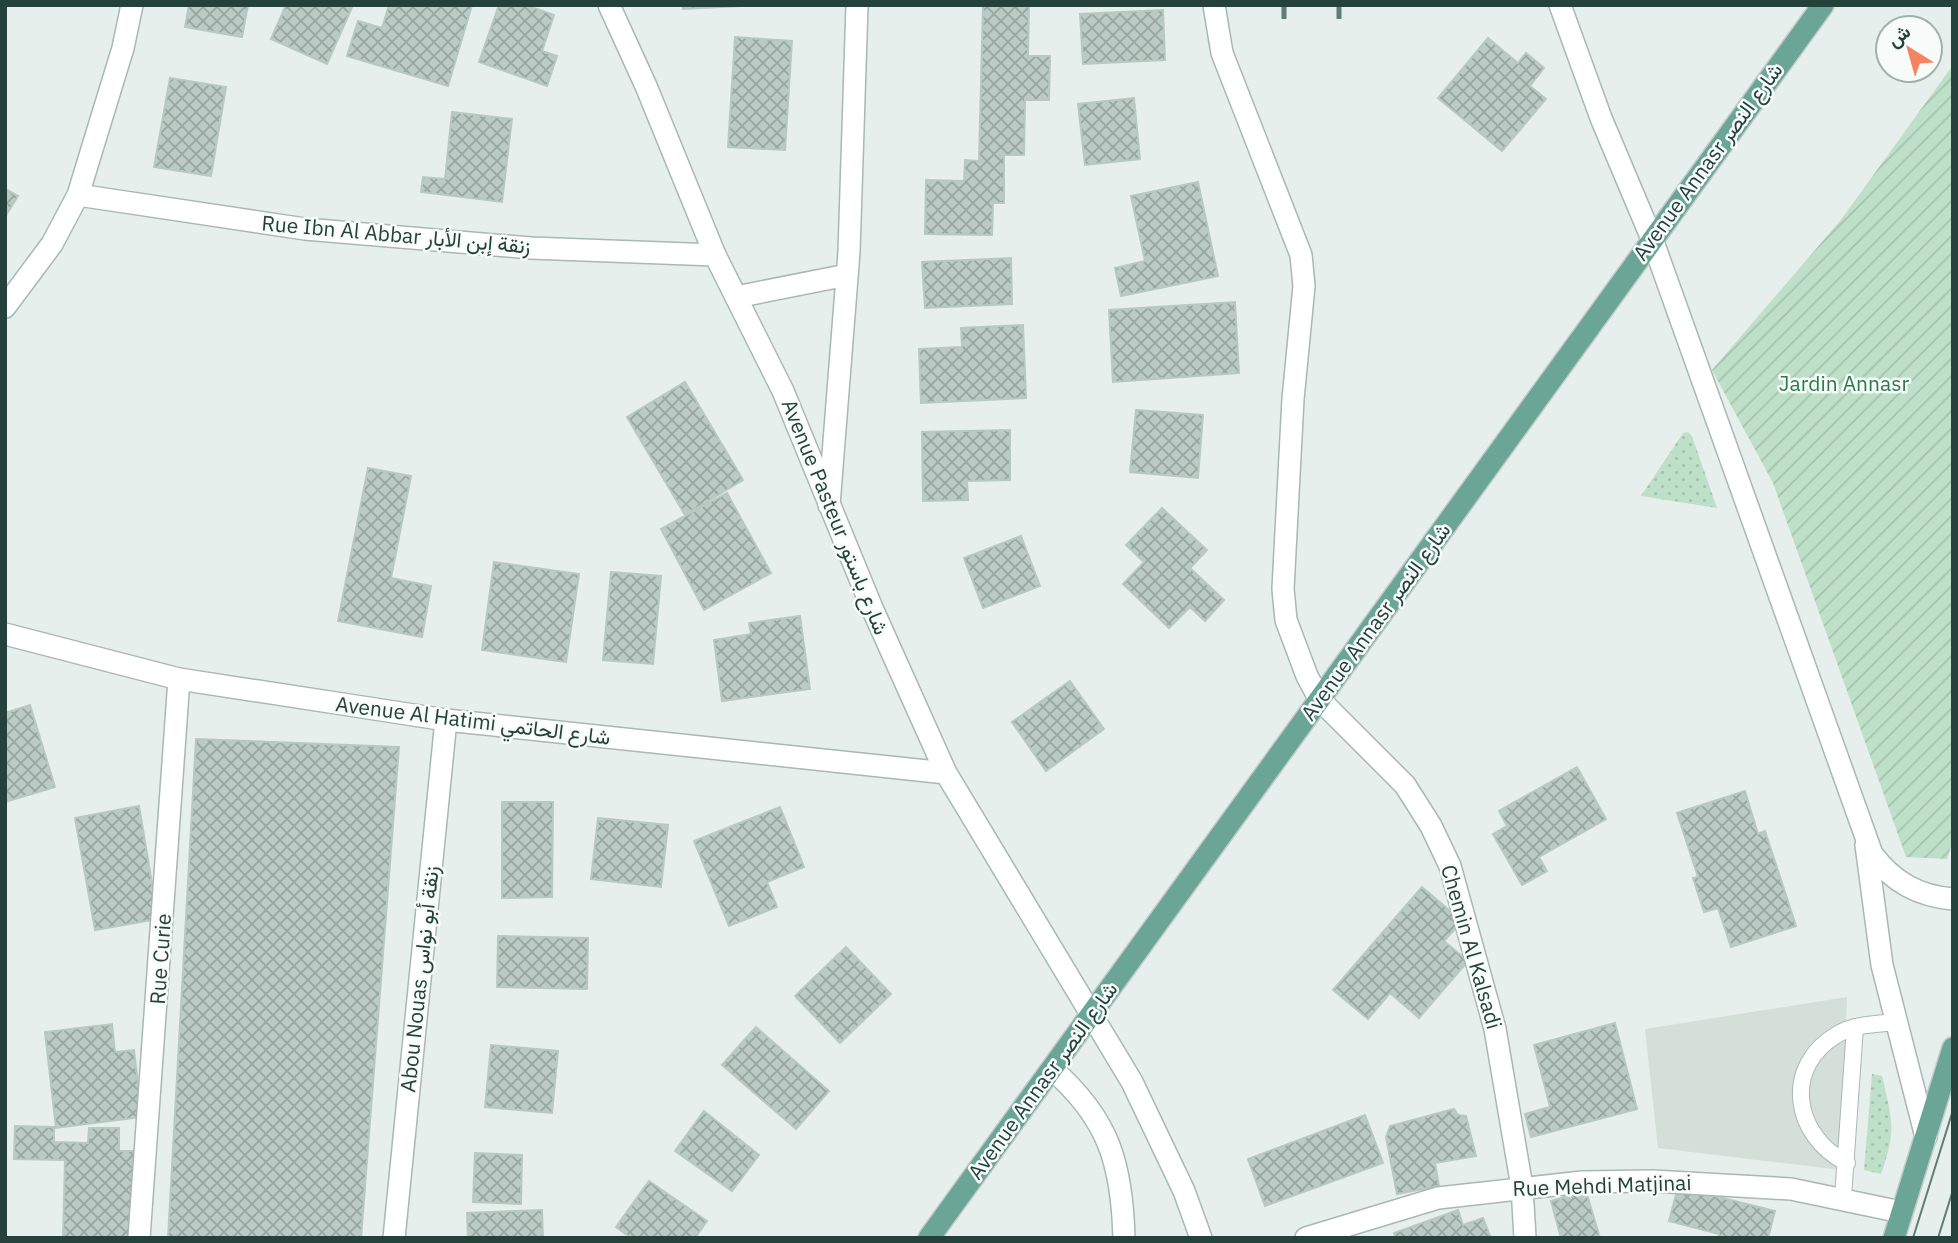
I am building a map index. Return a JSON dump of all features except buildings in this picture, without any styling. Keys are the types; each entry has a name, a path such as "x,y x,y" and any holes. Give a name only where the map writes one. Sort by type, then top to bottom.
{"main road":[{"name":"Avenue Annasr شارع النصر","path":"929,1238 1823,5"},
{"path":"1894,1238 1953,1048"}],"street":[{"path":"5,307 51,244 79,195 123,48 132,5"},
{"name":"Avenue Pasteur شارع باستور","path":"609,5 646,86 715,255 783,391 829,505 946,774 1093,1013 1156,1129 1201,1238"},
{"path":"829,505 847,275 857,5"},
{"name":"Chemin Al Kalsadi","path":"1214,5 1222,53 1301,255 1304,286 1293,399 1283,589 1286,620 1307,676 1320,700 1405,785 1431,826 1450,866 1494,1029 1522,1187 1525,1238"},
{"path":"1560,5 1601,118 1652,239 1872,854 1894,878 1922,894 1953,899"},
{"name":"Rue Ibn Al Abbar زنقة إبن الأبار","path":"79,195 305,229 531,248 715,255"},
{"path":"736,297 847,275"},
{"name":"Avenue Al Hatimi شارع الحاتمي","path":"5,634 179,679 446,720 946,774"},
{"name":"Rue Curie","path":"139,1238 179,679"},
{"name":"Abou Nouas زنقة أبو نواس","path":"394,1238 446,720"},
{"path":"1866,840 1874,923 1926,1137"},
{"path":"1052,1069 1086,1101 1100,1122 1111,1147 1122,1193 1124,1238"},
{"name":"Rue Mehdi Matjinai","path":"1306,1238 1438,1198 1522,1187 1653,1181 1791,1189 1843,1197 1901,1212"}],"lane":[{"path":"1847,1163 1832,1156 1810,1132 1803,1117 1802,1084 1814,1054 1839,1033 1855,1027 1896,1022"},
{"path":"1843,1197 1855,1027"}],"shaded area":[{"path":"1847,997 1841,1170 1658,1148 1645,1029"}],"green space":[{"name":"Jardin Annasr","path":"1953,65 1953,841 1947,859 1906,857 1773,483 1712,370 1840,221 1939,84 1944,84 1944,77"},
{"path":"1688,432 1692,436 1717,508 1641,496 1683,433"},
{"path":"1872,1074 1882,1076 1891,1125 1889,1146 1881,1174 1864,1170"}],"tram line":[{"path":"1913,1238 1953,1110"},
{"path":"1938,1238 1953,1190"}],"railway":[{"path":"1284,5 1284,19"},
{"path":"1339,5 1339,26"}]}
